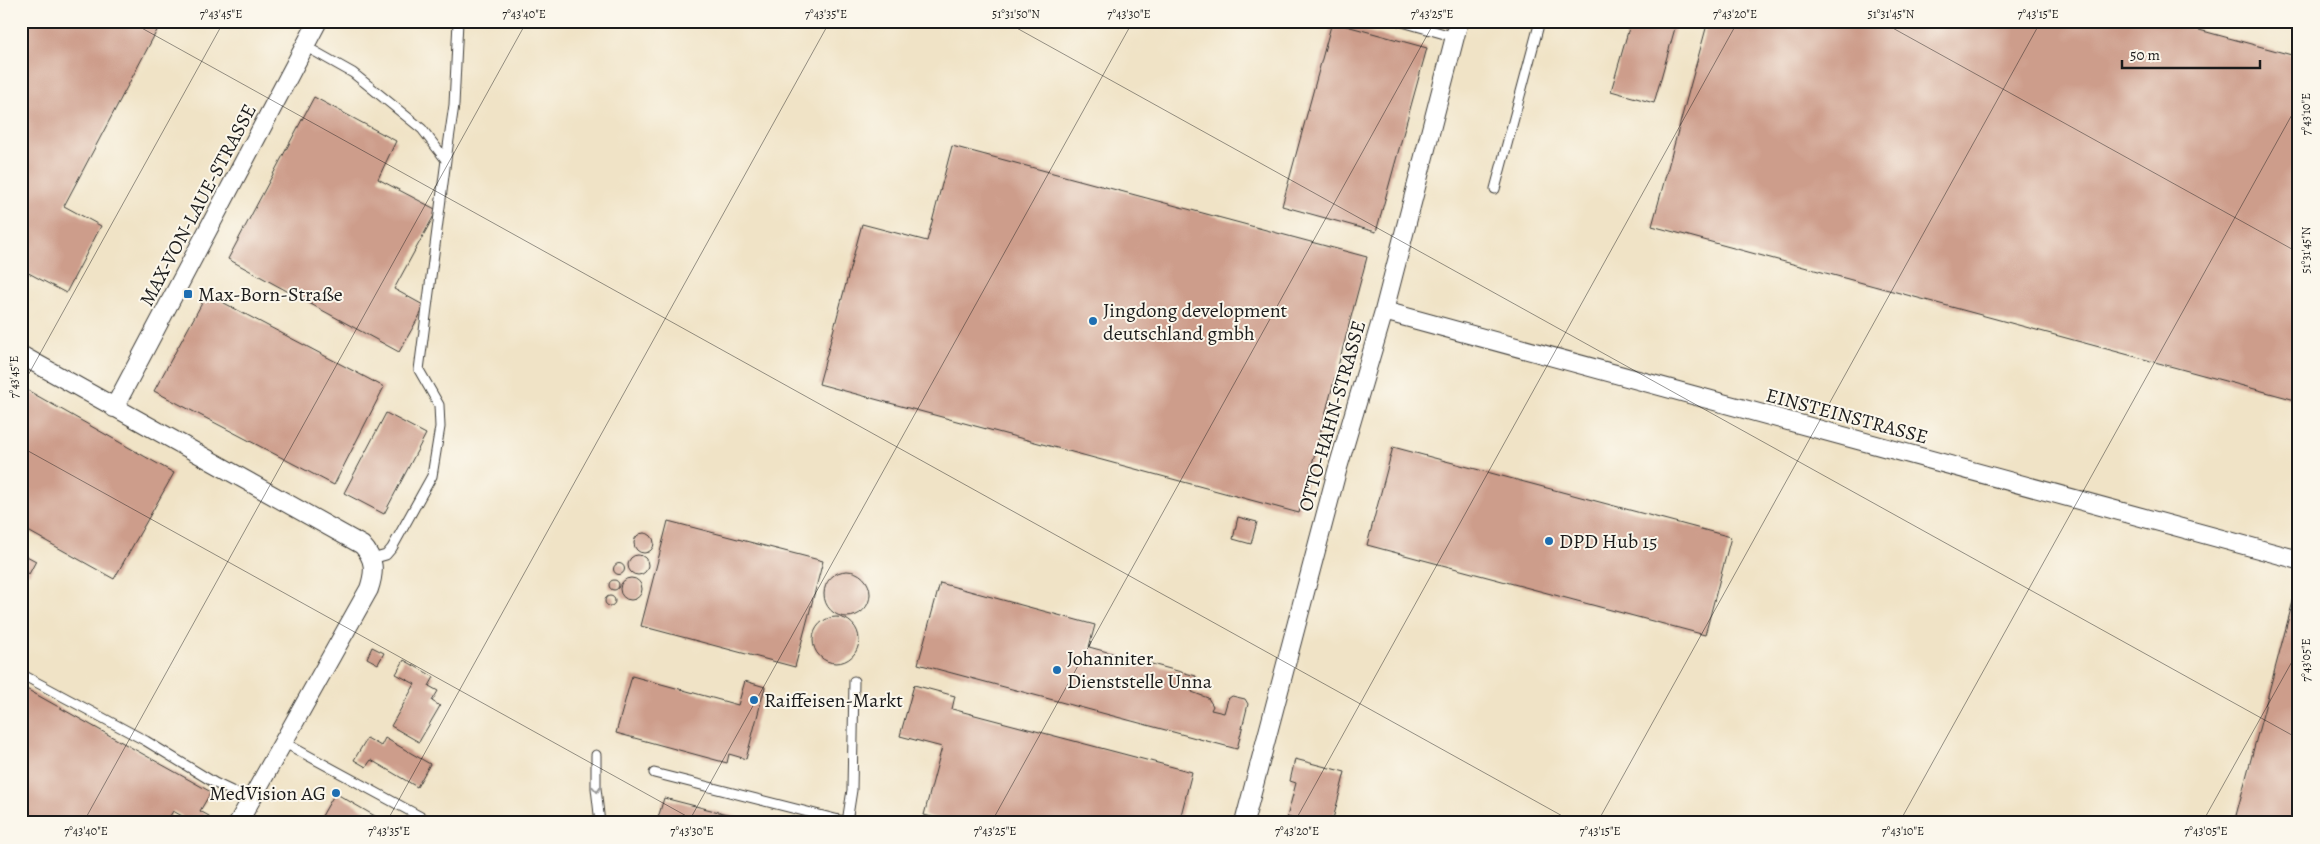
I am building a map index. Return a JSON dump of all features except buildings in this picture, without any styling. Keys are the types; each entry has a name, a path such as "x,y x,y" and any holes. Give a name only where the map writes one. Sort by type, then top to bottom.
{"street":[{"name":"MAX-VON-LAUE-STRASSE","path":"114,408 318,21"},
{"name":"OTTO-HAHN-STRASSE","path":"1244,823 1335,481 1384,311 1457,29"},
{"name":"EINSTEINSTRASSE","path":"1384,311 2299,560"},
{"path":"21,355 362,545 373,563 369,589 238,823"}],"lane":[{"path":"373,563 386,555 392,548 432,476 440,427 439,406 419,370 454,105 458,21"},
{"path":"1399,21 1457,29"},
{"path":"1495,189 1540,21"},
{"path":"305,46 353,73 414,122 422,129 446,160"},
{"path":"21,674 146,741 215,783 251,800"},
{"path":"654,773 849,822 852,790 854,681"},
{"path":"283,742 432,823"},
{"path":"596,755 596,788 600,823"}],"place":[{"name":"Max-Born-Straße","path":"188,294"},
{"name":"Jingdong development deutschland gmbh","path":"1093,321"},
{"name":"DPD Hub 15","path":"1549,541"},
{"name":"Johanniter Dienststelle Unna","path":"1057,670"},
{"name":"Raiffeisen-Markt","path":"754,700"},
{"name":"MedVision AG","path":"336,793"}]}
